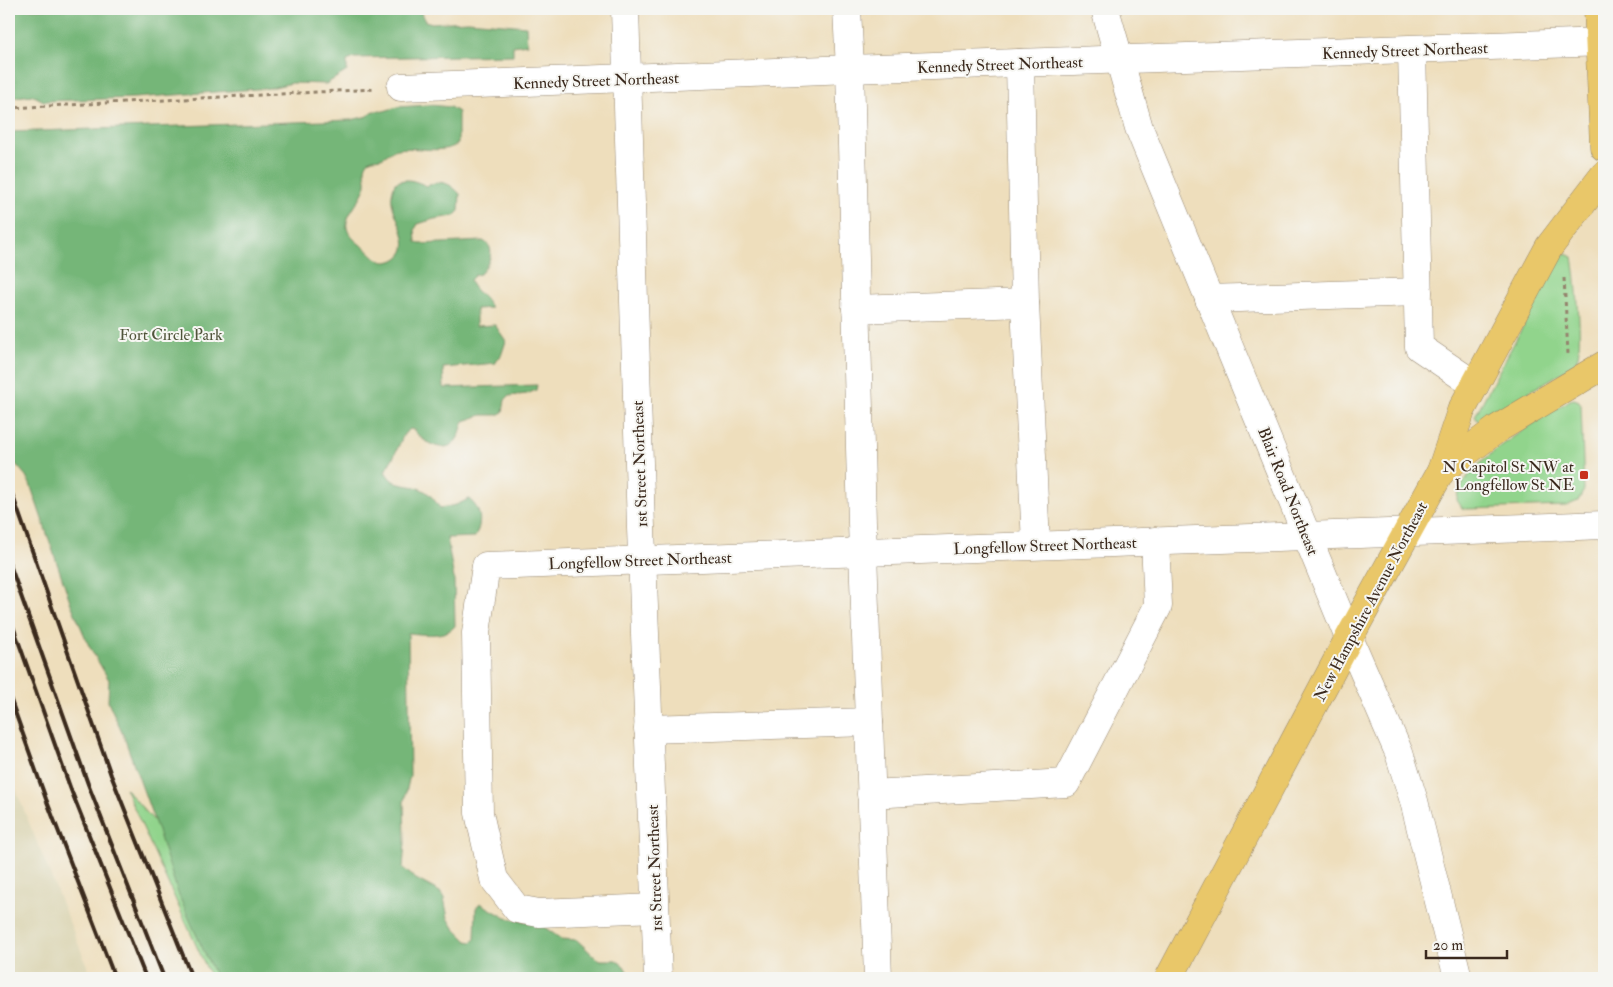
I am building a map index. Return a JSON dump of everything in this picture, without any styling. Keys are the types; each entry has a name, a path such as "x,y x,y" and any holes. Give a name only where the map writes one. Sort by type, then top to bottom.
{"main road":[{"path":"1598,9 1602,42 1604,147"},
{"name":"New Hampshire Avenue Northeast","path":"1169,978 1349,638 1441,471 1461,411 1549,247 1604,175"},
{"path":"1441,471 1497,429 1604,364"}],"street":[{"name":"1st Street Northeast","path":"625,9 642,560 658,978"},
{"path":"847,9 878,978"},
{"name":"Blair Road Northeast","path":"1105,9 1139,128 1349,638 1399,753 1411,791 1458,978"},
{"name":"Kennedy Street Northeast","path":"401,88 850,69 1602,42"},
{"path":"1412,50 1419,347 1475,385"},
{"path":"1020,63 1025,303 1036,546"},
{"path":"1209,299 1418,292"},
{"path":"856,309 1025,303"},
{"name":"Longfellow Street Northeast","path":"655,908 539,913 517,909 494,879 479,813 476,633 486,566 1604,525"},
{"path":"871,794 1066,783 1158,606 1155,541"},
{"path":"648,729 869,722"}],"path":[{"path":"9,108 401,88"},
{"path":"1564,270 1568,362"}],"shaded area":[{"path":"9,771 15,788 92,978 9,978"}],"green space":[{"path":"9,9 419,9 425,21 432,23 468,21 526,26 527,44 513,46 513,55 354,58 347,61 347,71 326,84 292,83 270,88 134,98 44,101 32,95 9,98"},
{"name":"Fort Circle Park","path":"430,105 450,107 458,112 458,144 437,150 398,149 381,158 370,160 365,170 365,188 348,219 347,226 349,232 354,240 379,260 386,262 394,260 401,255 404,248 403,233 392,202 395,183 407,180 427,186 445,183 453,187 460,194 459,211 454,216 418,224 415,229 416,242 420,244 483,241 488,244 491,252 486,266 480,274 475,275 470,280 474,288 491,308 476,309 476,326 495,325 506,341 501,356 496,360 496,363 443,368 444,388 537,385 536,390 527,394 509,396 505,400 503,412 497,415 482,415 464,421 456,441 446,447 430,444 414,430 410,429 404,434 385,471 393,481 426,492 440,508 456,505 469,499 480,517 475,537 447,538 454,579 455,626 451,630 439,634 408,633 410,775 404,802 405,842 403,868 416,879 440,892 444,898 448,918 454,928 467,941 472,942 475,939 476,908 480,903 506,918 540,924 561,939 577,940 596,958 616,960 624,966 631,978 216,978 179,896 124,737 108,701 109,680 89,646 71,604 30,484 26,476 9,456 9,132 351,120 368,116 373,111"},
{"path":"1565,253 1573,257 1576,278 1579,325 1579,352 1577,359 1573,365 1563,372 1479,421 1477,420 1475,416 1560,257"},
{"path":"1574,399 1579,401 1581,405 1584,490 1578,501 1566,506 1462,508 1457,500 1461,487 1471,473 1486,458 1523,431"},
{"path":"125,788 293,978 211,978"}],"railway":[{"path":"9,485 111,775 192,978"},
{"path":"9,562 88,784 164,978"},
{"path":"9,615 71,790 146,978"},
{"path":"9,695 46,799 115,978"}],"place":[{"name":"N Capitol St NW at Longfellow St NE","path":"1584,475"}]}
